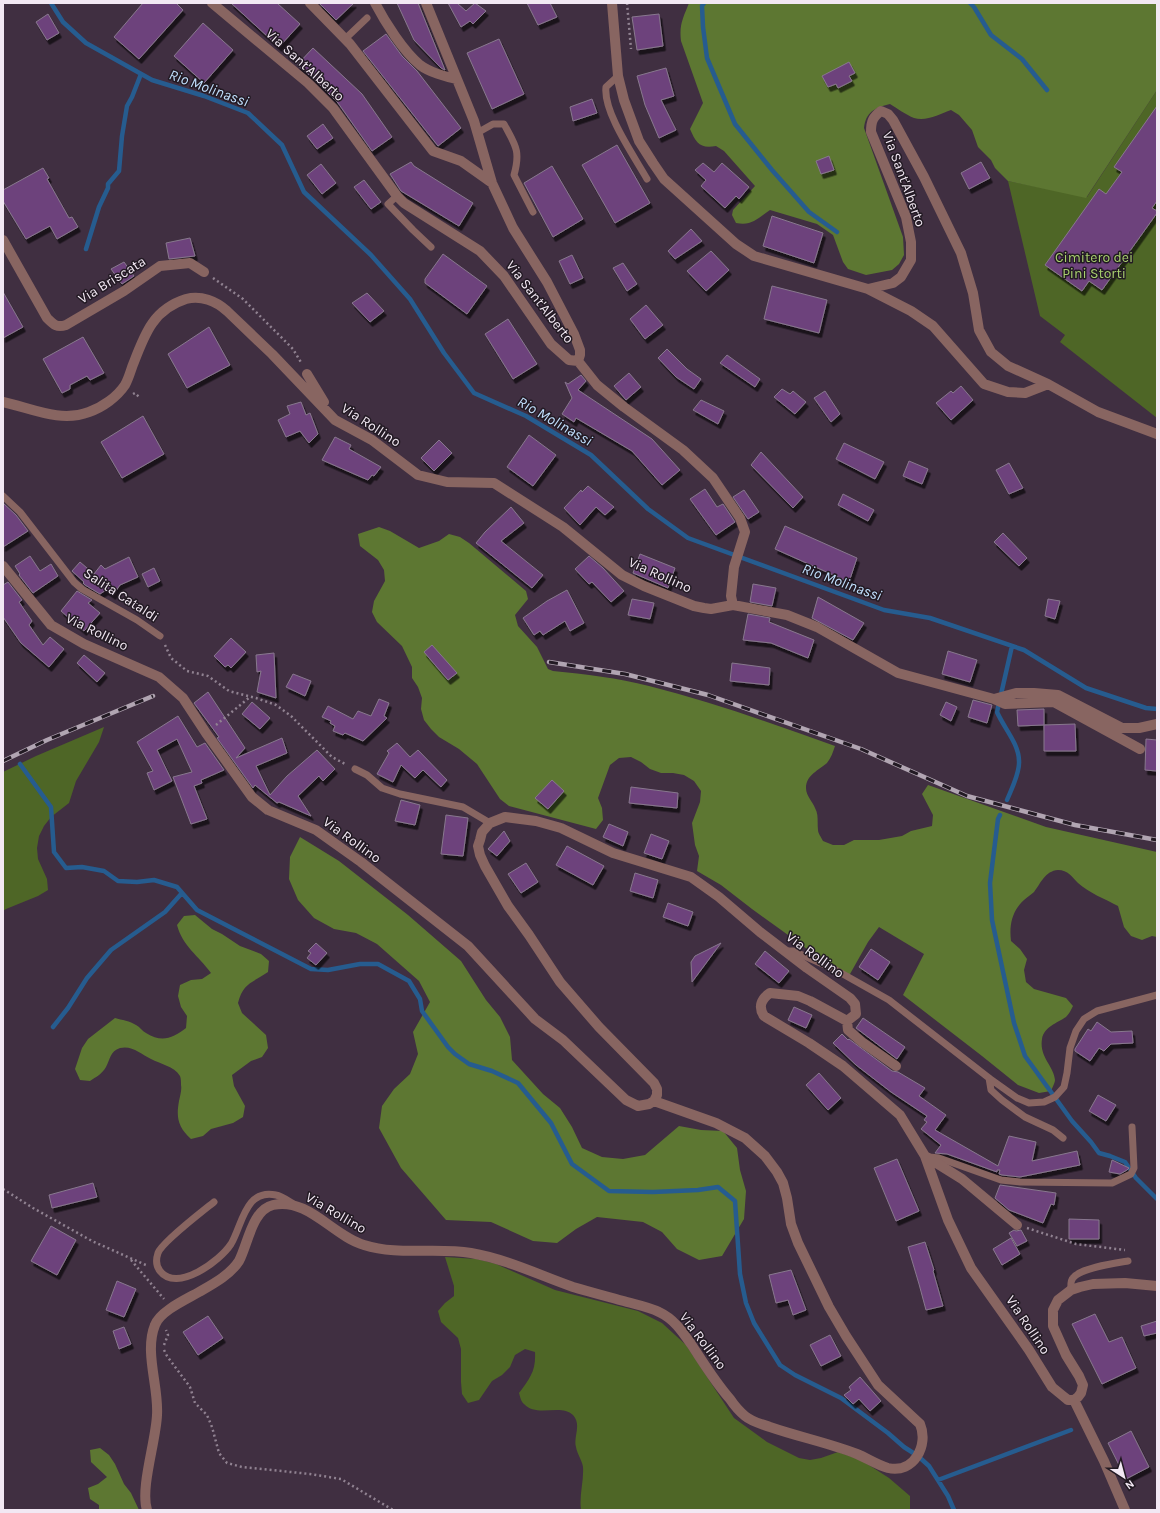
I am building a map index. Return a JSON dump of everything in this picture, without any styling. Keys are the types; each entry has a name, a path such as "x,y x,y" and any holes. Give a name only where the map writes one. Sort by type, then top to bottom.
{"street":[{"name":"Via Sant'Alberto","path":"212,3 308,83 333,108 396,196 404,203 480,251 504,276 551,344 569,360 578,361 580,350 574,334 547,282 513,228 492,182 477,133 426,3"},
{"path":"310,3 345,39 433,151 461,161 492,182"},
{"path":"375,3 382,18 402,45 420,65 446,77 457,79"},
{"name":"Via Sant'Alberto","path":"612,3 618,76 624,100 639,141 664,179 736,244 754,256 868,289 893,283 901,277 911,260 912,251 906,217 871,132 873,117 881,111 888,114 893,120 924,177 961,253 973,293 979,330 991,352 1008,366 1048,384 1098,412 1157,434"},
{"name":"Via Briscata","path":"3,240 47,318 54,325 59,327 66,325 124,291 160,266 190,263 204,272"},
{"path":"868,289 911,311 933,326 984,384 1008,392 1025,393 1048,384"},
{"name":"Via Rollino","path":"3,402 33,412 60,415 83,414 98,408 116,395 125,385 146,332 156,317 164,309 176,303 198,297 214,302 227,311 272,354 335,420 372,440 418,475 447,482 494,483 563,527 622,574 644,586 694,606 711,608 732,600 787,615 817,627 898,673 994,699 1005,704 1054,702 1140,749"},
{"path":"578,361 597,385 624,407 683,450 713,478 740,518 745,532 734,567 732,600"},
{"path":"307,374 335,420"},
{"name":"Via Rollino","path":"3,566 51,625 84,644 159,677 183,698 252,797 268,810 316,830 361,862 468,946 535,1019 563,1040 626,1100 632,1104 643,1106 654,1101 716,1123 745,1138 765,1156 772,1164 783,1183 791,1224 798,1244 842,1330 863,1365 878,1386 920,1424 923,1430 923,1443 918,1456 912,1462 898,1468 887,1468 856,1453 788,1433 748,1418 722,1389 679,1327 668,1317 655,1310 573,1287 495,1259 468,1252 385,1249 366,1246 354,1242 311,1213 294,1204 274,1205 265,1208 258,1215 238,1262 228,1274 171,1309 157,1321 151,1346 158,1411 156,1435 145,1497 147,1510"},
{"path":"994,699 1016,693 1058,695 1122,728 1139,728 1157,724"},
{"name":"Via Rollino","path":"490,823 496,819 505,817 542,823 561,828 613,853 691,878 719,897 760,932 807,968 850,998 856,1004 856,1014 847,1021 798,996 770,993 761,1003 761,1012 764,1016 809,1043 843,1066 900,1114 925,1156 948,1220 971,1268 1025,1344 1052,1387 1068,1400 1078,1398 1083,1385 1066,1355 1053,1326 1054,1310 1058,1300 1063,1294 1071,1290 1093,1284 1125,1283 1157,1286"},
{"path":"490,823 482,832 478,846 485,866 500,893 560,982 599,1027 654,1083 657,1095 654,1101"},
{"path":"847,1021 848,1030 896,1066"},
{"path":"925,1156 962,1178 1017,1225"},
{"path":"1074,1400 1125,1510"}],"lane":[{"path":"345,39 367,18"},
{"path":"618,76 606,87 606,101 610,114 647,179"},
{"path":"477,133 493,124 504,124 516,148 518,161 514,174 533,212"},
{"path":"396,196 388,204 412,230 431,247"},
{"name":"Salita Cataldi","path":"3,496 20,512 74,582 82,589 137,620 160,636"},
{"path":"354,769 367,774 382,788 400,794 463,807 490,823"},
{"path":"784,950 793,951 834,969 889,1000 989,1078 1017,1098 1029,1103 1044,1102 1055,1097 1064,1087 1070,1048 1076,1031 1084,1020 1097,1012 1157,994"},
{"path":"989,1078 991,1090 1002,1100 1025,1117 1053,1130 1063,1138"},
{"path":"925,1156 939,1158 1001,1180 1020,1182 1112,1183 1131,1174 1134,1168 1132,1127"},
{"path":"214,1202 186,1225 158,1252 156,1261 159,1270 167,1277 181,1278 200,1271 224,1253 232,1243 244,1212 251,1202 260,1196 268,1194 277,1195 294,1204"},
{"path":"1071,1290 1071,1282 1073,1277 1080,1272 1110,1263 1128,1261"}],"path":[{"path":"627,3 631,48"},
{"path":"204,272 242,299 293,349 307,374"},
{"name":"Salita Cataldi","path":"160,636 171,658 187,671 208,676 229,691 251,696 276,705 292,716 332,757 354,769"},
{"path":"206,733 251,696"},
{"path":"3,1189 33,1208 92,1241 159,1270"},
{"path":"1017,1225 1076,1244 1126,1250 1128,1261"},
{"path":"129,1258 140,1269 171,1309"},
{"path":"165,1327 168,1335 163,1347 165,1352 190,1387 196,1403 207,1415 219,1453 227,1463 242,1467 310,1474 341,1479 393,1510"}],"green space":[{"path":"689,3 1157,3 1157,90 1086,198 1008,181 978,147 972,130 959,115 951,110 933,117 919,119 908,115 890,104 875,109 869,114 864,128 903,237 904,255 899,264 892,270 866,275 848,269 843,262 833,235 817,224 770,210 750,223 736,223 732,215 733,210 755,186 724,151 716,146 702,146 694,138 690,129 703,103 681,41 681,26"},
{"name":"Cimitero dei Pini Storti","path":"1157,90 1157,418 1060,342 1065,335 1040,316 1008,181 1087,197"},
{"path":"379,527 390,531 419,548 439,541 449,534 460,537 469,543 526,591 528,599 515,615 518,626 537,647 548,669 553,671 625,681 673,692 743,714 835,746 827,763 811,776 808,780 806,788 807,794 816,811 818,831 823,841 833,845 844,845 854,840 879,840 902,836 911,831 932,826 933,815 922,794 928,785 1046,827 1157,852 1157,937 1152,936 1142,940 1131,936 1124,927 1118,906 1087,890 1072,876 1061,870 1050,873 1041,881 1034,892 1020,904 1014,914 1010,929 1011,941 1020,949 1027,959 1024,970 1026,982 1034,989 1066,998 1073,1006 1066,1017 1048,1028 1043,1035 1043,1051 1055,1080 1051,1091 1039,1093 1018,1085 903,995 924,954 879,927 868,942 850,974 838,976 802,945 721,885 697,871 699,856 695,845 692,823 700,802 701,791 694,781 684,775 661,773 650,769 631,757 619,758 610,765 598,798 602,808 603,820 596,829 509,806 500,799 477,764 459,749 439,737 424,720 421,709 422,698 418,687 412,678 412,667 402,646 377,622 372,612 374,601 385,581 384,570 378,560 360,546 358,534"},
{"path":"104,727 99,742 76,781 69,803 51,817 39,836 37,848 38,859 47,879 48,890 38,896 3,911 3,772"},
{"path":"300,837 339,861 408,915 461,961 486,1000 500,1017 510,1037 512,1060 543,1094 560,1108 572,1127 582,1148 602,1157 623,1159 645,1155 679,1126 701,1130 723,1131 737,1148 740,1170 746,1191 744,1219 722,1256 699,1260 677,1249 662,1232 643,1222 597,1217 576,1229 557,1243 533,1241 491,1222 446,1220 401,1168 379,1128 382,1106 394,1089 410,1074 418,1054 413,1032 430,1002 419,981 377,944 356,933 334,929 314,918 298,900 289,879 290,857"},
{"path":"195,915 212,929 240,946 261,954 269,961 268,972 245,987 238,1003 242,1013 266,1035 268,1048 262,1057 251,1061 232,1075 234,1086 245,1106 243,1117 233,1123 211,1129 203,1136 191,1139 183,1130 179,1122 178,1112 181,1078 171,1068 136,1050 124,1047 114,1051 104,1069 99,1075 90,1081 80,1080 75,1069 82,1048 88,1039 115,1018 134,1024 157,1038 172,1037 186,1028 187,1016 181,1007 178,996 180,985 191,980 202,979 211,973 187,945 177,925 184,916"},
{"path":"445,1257 477,1259 496,1264 555,1290 638,1311 662,1323 686,1345 734,1418 767,1442 799,1458 810,1460 838,1452 861,1460 889,1478 910,1496 910,1510 581,1510 583,1467 575,1443 577,1427 576,1419 573,1415 562,1410 535,1410 529,1408 523,1403 520,1397 519,1393 533,1369 535,1352 525,1349 515,1355 510,1367 502,1375 492,1381 479,1400 468,1403 462,1394 461,1349 458,1338 441,1322 438,1311 454,1296 454,1286"},
{"path":"100,1448 109,1455 115,1464 124,1484 131,1493 139,1510 99,1510 99,1505 90,1499 88,1488 98,1484 107,1477 91,1462 90,1450"}],"building":[{"path":"143,3 176,3 183,10 139,59 114,37"},
{"path":"231,3 277,3 300,24 279,47"},
{"path":"319,3 354,3 336,20"},
{"path":"397,3 418,3 445,70 441,68 414,40"},
{"path":"448,3 457,3 466,11 475,3 486,11 473,24 470,21 461,27"},
{"path":"527,3 550,3 557,17 538,25"},
{"path":"48,14 59,33 47,40 36,22"},
{"path":"659,14 663,46 637,50 632,17"},
{"path":"203,23 233,50 204,83 174,56"},
{"path":"386,34 402,56 417,71 461,128 438,146 363,51"},
{"path":"499,39 524,94 492,109 467,53"},
{"path":"313,48 362,94 392,137 372,151 338,103 313,78 297,65"},
{"path":"849,62 855,73 849,76 852,81 838,88 836,84 828,87 822,76"},
{"path":"666,68 674,96 661,100 676,130 659,138 645,105 637,76"},
{"path":"592,99 597,113 573,121 570,107"},
{"path":"1157,106 1157,201 1152,208 1157,211 1157,213 1102,290 1089,281 1082,291 1045,265 1099,189 1106,194 1122,172 1114,167"},
{"path":"323,124 333,138 317,149 307,136"},
{"path":"617,145 650,203 615,223 582,165"},
{"path":"829,156 834,170 821,174 816,161"},
{"path":"411,162 414,166 473,203 459,226 401,191 390,174"},
{"path":"981,162 990,178 969,189 961,173"},
{"path":"703,163 714,172 722,163 749,187 739,199 736,196 725,208 701,186 706,180 695,170"},
{"path":"321,164 336,183 322,194 307,175"},
{"path":"552,166 583,219 553,237 524,183"},
{"path":"43,168 49,178 47,179 69,218 72,217 78,227 57,239 50,226 26,239 3,201 3,190"},
{"path":"364,180 381,202 371,209 354,187"},
{"path":"772,216 823,233 814,263 763,246"},
{"path":"691,229 702,241 675,259 668,251"},
{"path":"190,238 195,256 169,259 166,243"},
{"path":"711,251 729,270 706,291 687,271"},
{"path":"443,254 487,286 467,314 425,283 425,279"},
{"path":"572,255 583,278 570,284 559,261"},
{"path":"124,262 134,276 122,284 111,269"},
{"path":"623,263 637,284 627,291 613,268"},
{"path":"772,286 827,300 819,333 764,319"},
{"path":"3,292 23,327 3,338"},
{"path":"367,293 384,311 370,322 352,303"},
{"path":"646,305 663,325 645,339 630,319"},
{"path":"508,319 537,364 513,379 485,334"},
{"path":"209,327 230,365 187,388 168,354"},
{"path":"83,337 104,373 90,380 87,376 70,385 70,389 62,393 43,359"},
{"path":"667,349 687,369 701,379 694,389 676,377 658,358"},
{"path":"727,355 760,379 755,387 720,363"},
{"path":"629,373 641,387 626,400 614,386"},
{"path":"581,375 586,381 578,390 652,439 680,470 662,485 632,451 576,418 574,422 562,414 572,398 565,382 568,384"},
{"path":"961,386 973,400 951,420 936,403 951,391 953,393"},
{"path":"782,389 790,394 793,391 806,402 795,414 774,397"},
{"path":"825,391 840,414 831,422 814,398"},
{"path":"701,400 724,411 718,424 693,410"},
{"path":"301,402 306,415 310,413 318,434 309,443 300,431 286,437 278,420 290,414 287,406"},
{"path":"143,416 164,454 122,478 101,442"},
{"path":"529,435 556,455 533,486 507,467"},
{"path":"335,437 351,445 349,449 381,467 374,476 372,475 368,480 322,460"},
{"path":"439,440 452,453 434,471 421,458"},
{"path":"844,443 884,462 875,479 836,459"},
{"path":"761,452 803,497 793,508 751,465"},
{"path":"909,461 928,469 922,484 903,476"},
{"path":"1009,463 1023,488 1009,494 996,470"},
{"path":"588,486 614,507 605,515 596,507 580,525 564,508 581,490 582,492"},
{"path":"705,489 717,507 723,504 735,522 716,535 690,499"},
{"path":"744,490 759,512 748,519 733,497"},
{"path":"843,494 874,510 868,521 838,505"},
{"path":"3,503 16,515 28,531 3,547"},
{"path":"511,507 524,523 501,541 543,575 532,588 476,543 485,532"},
{"path":"785,526 857,558 849,582 775,549"},
{"path":"1003,533 1027,558 1019,566 994,542"},
{"path":"640,554 675,568 668,588 633,573"},
{"path":"30,556 40,571 51,564 58,576 33,593 19,575 20,574 15,566"},
{"path":"589,556 603,568 624,591 611,602 592,582 589,584 575,569"},
{"path":"129,557 138,577 120,585 113,595 106,590 100,594 85,585 83,583 84,582 72,571 80,562 94,574 101,565 105,569"},
{"path":"154,568 160,581 148,587 142,574"},
{"path":"8,582 22,600 19,602 32,621 29,625 43,645 50,637 64,649 49,667 21,643 3,617 3,585"},
{"path":"753,584 776,588 772,606 750,602"},
{"path":"567,590 584,623 570,631 565,621 543,635 540,631 534,635 523,618 547,601"},
{"path":"77,591 92,600 88,603 100,613 84,631 61,611"},
{"path":"818,597 864,623 853,640 812,618"},
{"path":"632,599 654,603 650,619 628,615"},
{"path":"1048,599 1060,601 1055,619 1045,616"},
{"path":"748,614 770,618 769,622 814,640 808,658 771,643 743,640"},
{"path":"231,638 246,652 231,668 228,665 225,667 214,656"},
{"path":"432,645 457,673 448,680 424,652"},
{"path":"948,651 977,660 970,682 942,674"},
{"path":"274,653 276,698 257,692 261,671 257,672 256,655"},
{"path":"84,655 105,673 97,682 77,663"},
{"path":"732,663 770,668 769,685 730,681"},
{"path":"293,674 311,681 305,696 286,687"},
{"path":"208,692 245,748 236,758 282,738 287,753 256,766 270,795 287,776 317,750 335,769 323,781 319,776 298,796 311,816 279,802 277,803 255,785 253,788 194,703"},
{"path":"379,699 389,703 384,716 387,718 363,741 345,733 343,735 333,731 335,726 330,723 331,721 322,717 328,706 353,719 358,711 371,716"},
{"path":"973,700 992,705 987,723 968,717"},
{"path":"252,702 270,718 260,729 242,714"},
{"path":"946,702 957,707 951,721 940,715"},
{"path":"1044,709 1044,725 1018,726 1017,710"},
{"path":"178,716 197,747 205,743 224,770 201,780 202,783 194,786 207,819 191,824 173,777 192,772 177,739 157,750 172,781 154,790 147,773 153,771 137,742"},
{"path":"1075,724 1076,751 1044,751 1044,725"},
{"path":"1146,739 1157,740 1157,771 1145,770"},
{"path":"397,743 410,757 418,750 447,780 441,787 423,770 415,778 401,765 393,782 377,774 389,753 387,751"},
{"path":"552,780 564,791 548,809 535,798"},
{"path":"631,787 678,793 677,808 629,803"},
{"path":"401,800 420,805 415,825 395,821"},
{"path":"446,815 468,818 463,856 441,854"},
{"path":"609,824 628,832 623,846 603,837"},
{"path":"504,831 510,841 497,856 488,849"},
{"path":"651,834 669,841 662,859 644,853"},
{"path":"567,846 604,866 593,885 556,865"},
{"path":"526,863 538,882 521,893 508,874"},
{"path":"635,873 658,880 653,898 630,891"},
{"path":"668,903 693,912 688,926 663,917"},
{"path":"316,943 327,953 316,965 307,958 311,953 308,951"},
{"path":"721,943 692,982 691,962 695,956"},
{"path":"871,949 890,962 878,980 859,967"},
{"path":"765,951 789,971 779,983 755,964"},
{"path":"794,1007 812,1015 806,1028 788,1020"},
{"path":"863,1018 905,1047 897,1059 856,1028"},
{"path":"1097,1022 1111,1032 1132,1031 1133,1043 1111,1044 1104,1051 1099,1048 1090,1061 1075,1051 1075,1049 1088,1029 1091,1031"},
{"path":"842,1034 848,1040 849,1039 892,1071 898,1072 925,1088 919,1096 946,1115 935,1130 998,1166 1009,1136 1036,1142 1032,1161 1077,1151 1080,1165 1020,1177 1002,1175 999,1174 1000,1170 997,1170 997,1172 947,1154 935,1153 941,1145 921,1129 927,1122 924,1120 927,1116 891,1092 856,1065 833,1043"},
{"path":"819,1073 841,1098 828,1110 806,1085"},
{"path":"1098,1095 1116,1105 1106,1121 1089,1111"},
{"path":"897,1159 919,1211 896,1221 874,1168"},
{"path":"1112,1160 1129,1168 1120,1174 1109,1172"},
{"path":"93,1183 97,1197 52,1208 49,1195"},
{"path":"1000,1185 1056,1193 1054,1205 1051,1204 1043,1223 1009,1210 995,1198"},
{"path":"1069,1219 1099,1220 1099,1239 1069,1239"},
{"path":"51,1226 76,1240 57,1275 31,1261"},
{"path":"1014,1230 1021,1230 1027,1241 1017,1246 1009,1233"},
{"path":"1011,1238 1020,1254 1002,1265 993,1249"},
{"path":"925,1242 943,1306 926,1310 908,1247"},
{"path":"791,1270 806,1310 793,1315 788,1300 776,1303 769,1275"},
{"path":"117,1281 136,1289 124,1317 106,1310"},
{"path":"1095,1314 1109,1342 1122,1337 1136,1368 1102,1384 1072,1324"},
{"path":"208,1316 223,1338 198,1355 183,1332"},
{"path":"1157,1321 1157,1333 1144,1336 1141,1326"},
{"path":"124,1327 131,1344 119,1349 113,1331"},
{"path":"830,1335 841,1356 821,1366 810,1345"},
{"path":"860,1377 881,1401 870,1411 859,1399 853,1404 844,1395 851,1390 849,1387"},
{"path":"1131,1431 1149,1467 1126,1479 1108,1443"}],"waterway":[{"name":"Rio Molinassi","path":"51,3 63,22 86,43 152,80 204,96 248,113 282,145 304,192 371,255 410,299 444,353 474,393 526,416 591,455 648,509 688,538 884,610 930,618 1024,650 1086,688 1146,708 1157,709"},
{"path":"704,3 702,6 703,27 707,58 735,124 772,170 809,212 837,232"},
{"path":"970,3 991,35 1022,59 1047,90"},
{"path":"86,249 99,207 108,188 108,184 119,171 122,136 127,106 141,74"},
{"path":"1007,800 1015,781 1019,761 1017,748 997,712 1012,646"},
{"path":"20,764 51,807 54,852 66,868 82,867 104,871 118,881 137,882 154,880 177,887 197,910 311,969 328,970 360,964 378,964 409,981 420,999 422,1011 448,1047 469,1064 492,1071 518,1083 551,1123 572,1164 609,1191 653,1192 698,1190 718,1187 735,1201 740,1274 746,1303 754,1323 780,1365 795,1375 841,1398 888,1433 904,1447 918,1456 929,1466 948,1496 954,1510"},
{"path":"1000,815 998,819 990,883 992,920 1014,1023 1025,1056 1072,1121 1099,1153 1125,1162 1136,1178 1157,1199"},
{"path":"53,1027 68,1008 87,978 111,950 165,912 182,893"},
{"path":"938,1480 1071,1430"}],"railway":[{"path":"549,662 625,674 708,695 861,749 967,796 1075,825 1157,840"},
{"path":"3,761 47,740 153,696"}]}
